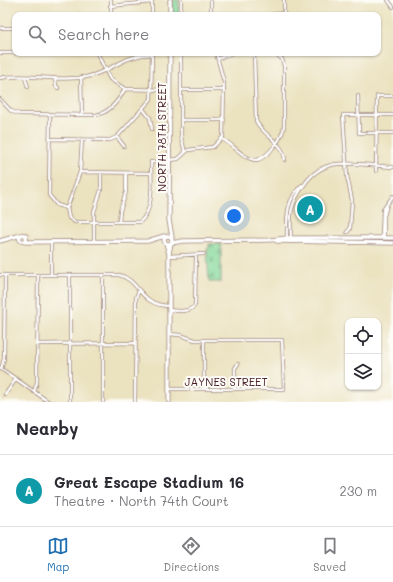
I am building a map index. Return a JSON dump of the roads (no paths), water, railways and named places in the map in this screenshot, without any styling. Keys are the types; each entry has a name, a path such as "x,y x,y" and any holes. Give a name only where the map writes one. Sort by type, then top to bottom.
{"main road":[{"path":"170,0 170,12"},
{"name":"NORTH 78TH STREET","path":"169,220 170,56"},
{"path":"169,220 165,236 165,242 169,255"},
{"path":"169,220 172,238 169,255 169,402"},
{"path":"12,239 21,235"},
{"path":"21,235 24,235 24,240"},
{"path":"21,235 24,240"},
{"path":"155,240 165,236 180,241"},
{"path":"0,241 12,239 34,241 155,240 171,243 180,241 393,238"},
{"path":"289,240 393,243"}],"street":[{"path":"110,12 111,0"},
{"path":"181,0 181,12"},
{"path":"211,0 211,12"},
{"path":"284,0 284,12"},
{"path":"388,0 393,7"},
{"path":"110,6 152,1 152,12"},
{"path":"0,28 12,28"},
{"path":"0,53 12,53"},
{"path":"98,56 114,82 125,89 170,90"},
{"path":"0,78 81,77 136,56"},
{"path":"49,139 110,140 117,137 151,99 152,56"},
{"name":"NORTH 78TH STREET","path":"181,56 181,141 185,152"},
{"path":"82,140 80,172 67,208 67,213 71,220 75,222 94,223 137,222 141,220 145,215 151,193 151,162 170,161 178,159 185,152 213,148 222,139 224,120 224,90 223,74 217,56"},
{"path":"218,59 225,56"},
{"path":"254,56 256,121 260,128 283,150 285,160"},
{"path":"222,139 233,145 248,157 255,160 262,158 276,142 284,129 284,66 282,59 278,56"},
{"path":"81,77 82,114"},
{"path":"25,78 28,87"},
{"path":"55,78 56,86 58,88"},
{"path":"0,99 14,113 96,115 104,112 120,97 125,89"},
{"path":"181,90 224,90"},
{"path":"358,96 359,133 393,133"},
{"path":"376,171 377,96 393,96"},
{"path":"143,109 150,118 152,129"},
{"path":"50,114 49,195 53,202 67,208"},
{"path":"347,232 350,229 352,200 347,176 343,115 393,115"},
{"path":"181,120 224,120"},
{"path":"117,137 124,146"},
{"path":"289,240 291,203 294,194 318,168 330,164 376,164 393,167"},
{"path":"80,172 151,173"},
{"path":"94,241 95,207 101,188 101,173"},
{"path":"119,222 120,211 126,192 126,173"},
{"path":"383,238 384,216 388,204 393,196"},
{"path":"51,241 51,275"},
{"path":"169,255 196,256 204,254"},
{"path":"0,275 124,276 154,304 169,308 193,309 195,305 196,256"},
{"path":"5,275 4,359 1,369 48,402"},
{"path":"34,392 37,382 38,275"},
{"path":"70,275 70,402"},
{"path":"102,402 103,275"},
{"path":"135,402 136,298 139,290"},
{"path":"169,334 180,334 191,339 204,340 204,389"},
{"name":"JAYNES STREET","path":"169,389 284,389 283,341 204,340"},
{"path":"37,344 136,343"},
{"path":"235,390 235,368 238,364"},
{"path":"5,395 16,379"}],"place":[{"name":"Great Escape Stadium 16","path":"310,209"}]}
